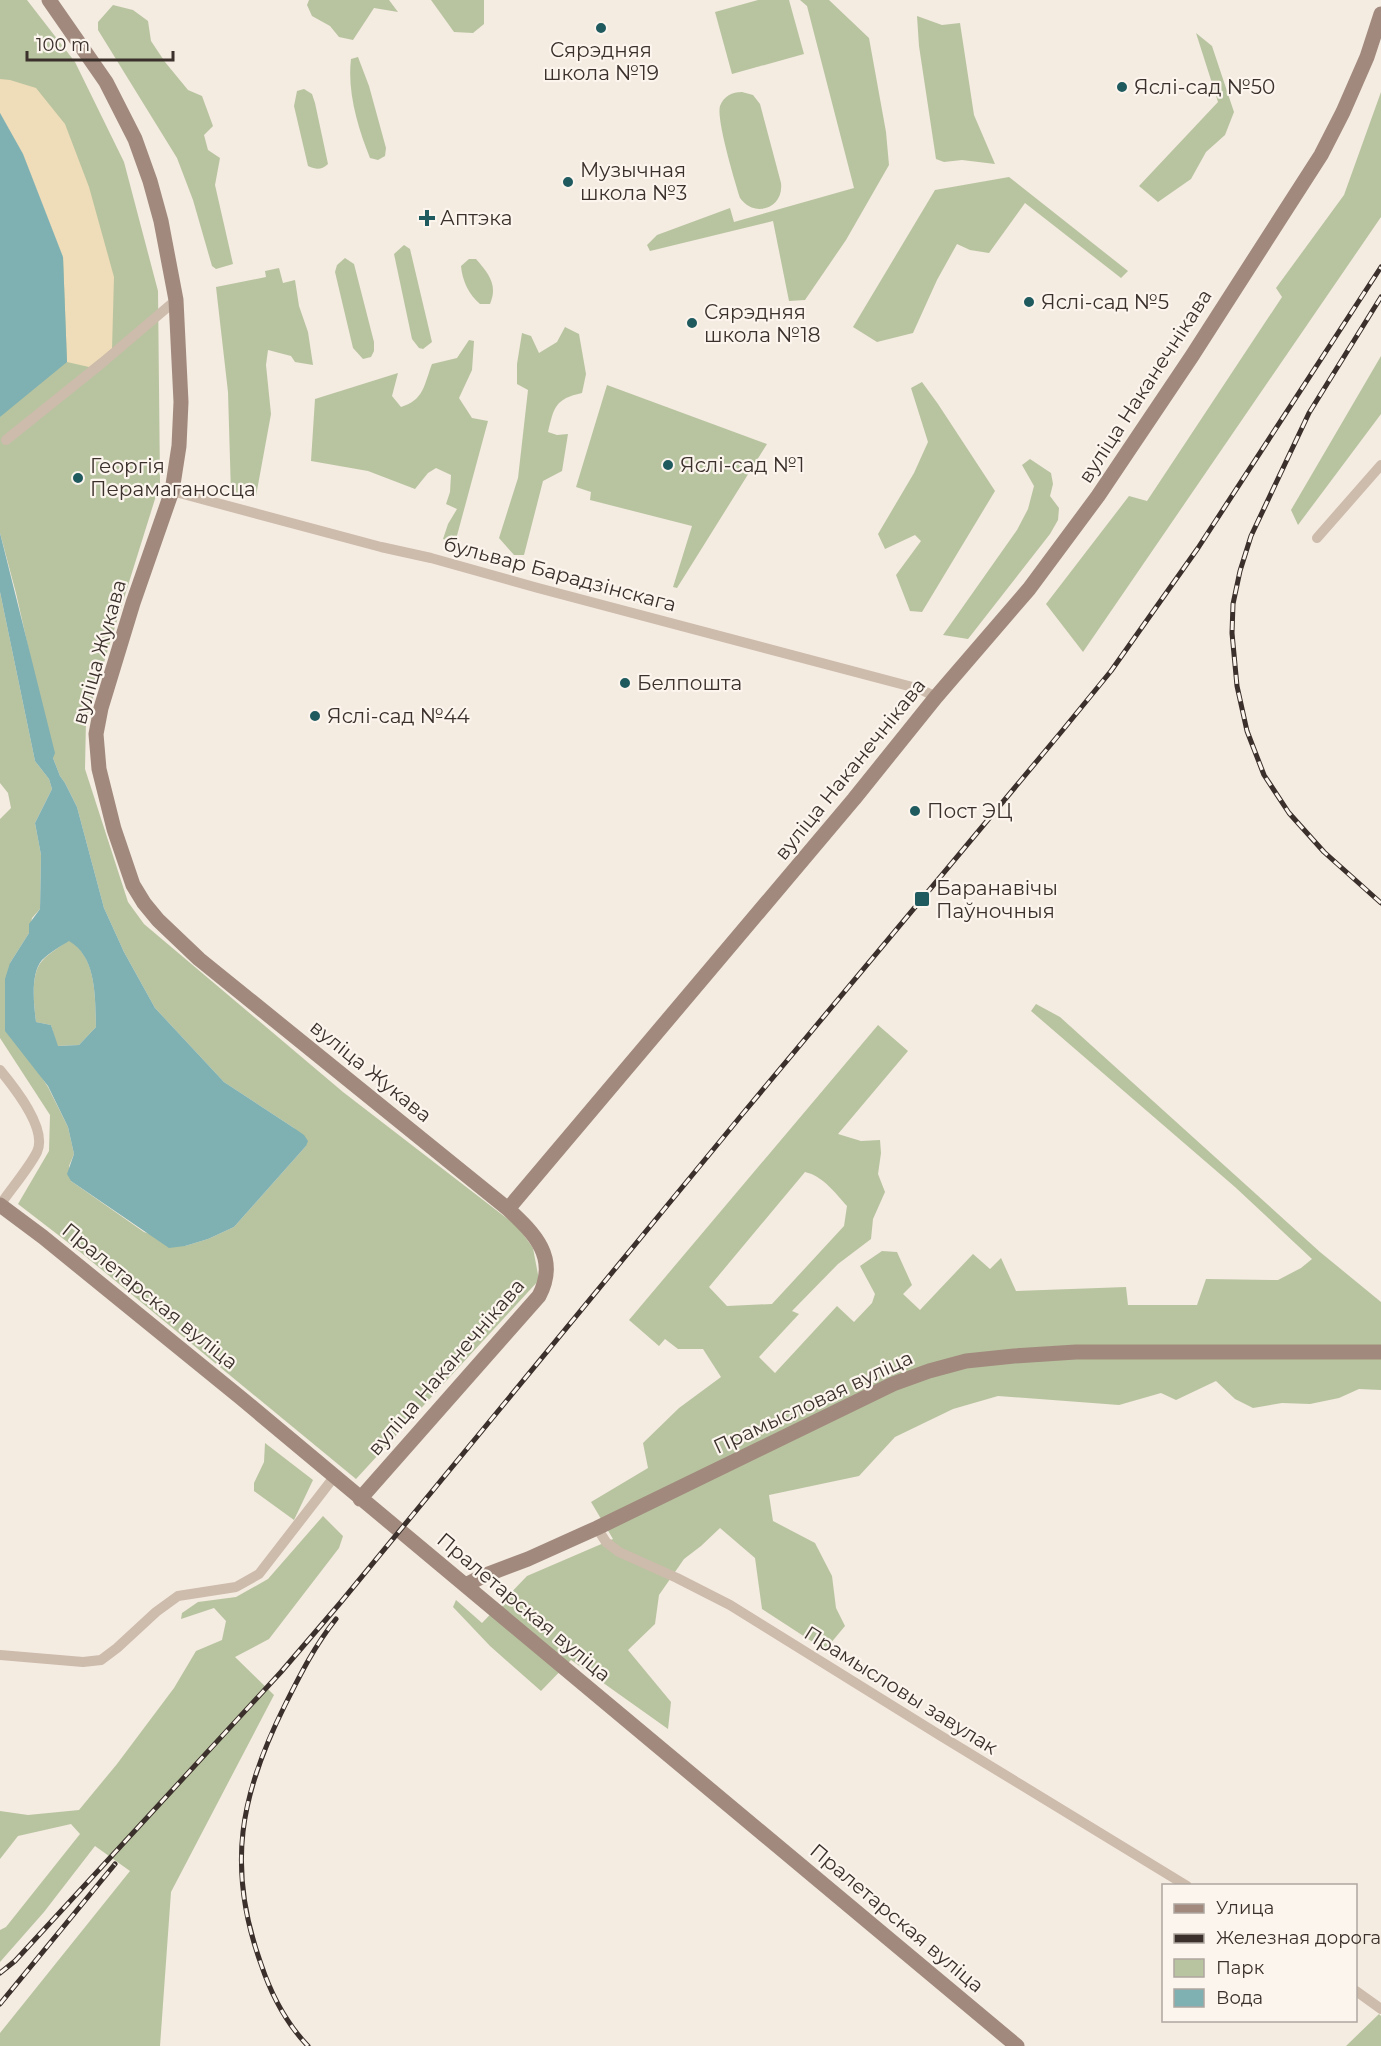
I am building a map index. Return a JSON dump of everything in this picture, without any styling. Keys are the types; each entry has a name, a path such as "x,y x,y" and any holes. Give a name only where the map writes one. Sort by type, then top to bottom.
{"main road":[{"name":"вуліца Жукава","path":"49,0 106,82 135,139 161,221 176,300 181,402 179,446 172,492 133,603 101,708 96,734 99,769 114,829 133,885 158,920 199,959 508,1209"},
{"name":"вуліца Наканечнікава","path":"360,1499 538,1296 546,1282 547,1267 541,1245 528,1227 508,1209 1036,580 1098,496 1192,356 1321,155 1367,57 1381,14"},
{"name":"Пралетарская вуліца","path":"0,1205 117,1296 242,1398 1017,2046"},
{"name":"Прамысловая вуліца","path":"466,1585 597,1528 893,1384 966,1361 1076,1352 1381,1352"}],"street":[{"path":"6,440 176,300"},
{"path":"1317,538 1381,465"},
{"name":"бульвар Барадзінскага","path":"172,492 431,558 909,686 936,697"},
{"path":"0,1070 30,1110 38,1131 38,1150 0,1205"},
{"path":"0,1655 83,1662 101,1660 156,1611 178,1596 236,1587 259,1574 334,1477"},
{"name":"Прамысловы завулак","path":"597,1528 606,1542 619,1552 730,1605 1184,1884"},
{"path":"1357,1992 1381,2009"}],"green space":[{"path":"0,0 27,0 75,62 124,162 158,291 160,483 86,720 85,769 128,902 144,924 343,1092 518,1227 533,1248 539,1280 356,1479 79,1251 18,1204 49,1151 50,1115 0,1038 0,819 11,808 8,793 0,783 0,592 35,761 49,779 52,789 35,823 41,855 40,909 32,918 29,933 10,963 35,1067 68,1127 74,1154 69,1166 71,1181 144,1232 185,1246 234,1227 306,1146 294,1128 224,1082 155,1008 124,952 104,908 77,807 53,758 16,593 0,533 0,417 63,257 23,154 0,113"},
{"path":"309,0 389,0 398,12 374,8 353,40 339,37 330,26 312,16 307,5"},
{"path":"431,0 484,0 484,24 473,33 454,32"},
{"path":"758,0 789,0 804,54 732,74 715,12"},
{"path":"800,0 829,0 869,38 886,132 889,165 846,240 805,300 789,301 773,221 650,251 647,245 657,235 730,208 734,222 854,188 807,6"},
{"path":"113,5 133,10 148,21 151,41 165,62 188,90 202,96 213,126 204,135 208,150 220,158 215,185 233,264 216,269 212,266 193,200 177,158 98,30 98,22"},
{"path":"917,16 942,25 960,23 974,115 995,164 962,160 944,162 936,159 919,46"},
{"path":"1196,33 1212,46 1234,112 1225,135 1206,152 1191,179 1158,202 1139,186 1218,102"},
{"path":"358,57 369,86 386,148 385,156 378,160 370,158 354,110 350,71 351,59"},
{"path":"304,89 312,94 315,103 328,164 316,169 308,166 294,106 297,91"},
{"path":"742,92 753,95 760,104 781,183 778,199 767,208 753,208 740,198 723,137 720,106 729,95"},
{"path":"1381,92 1381,217 1083,652 1046,604 1129,496 1147,501 1282,297 1276,288 1344,195"},
{"path":"1009,177 1128,271 1121,278 1025,203 989,253 970,250 957,244 937,280 913,333 877,342 853,327 935,190"},
{"path":"404,245 410,249 432,342 423,349 419,348 412,339 394,254"},
{"path":"345,258 354,264 374,342 371,357 363,359 353,348 335,272 337,265"},
{"path":"469,259 476,259 491,280 493,291 490,304 480,304 467,287 461,266"},
{"path":"279,268 283,283 295,280 299,306 308,332 313,365 295,362 291,356 268,350 266,365 271,414 256,496 239,497 231,494 228,392 216,287 266,277 265,271"},
{"path":"565,327 579,334 586,374 582,393 561,401 554,410 548,432 557,435 568,434 562,471 543,481 524,555 514,555 499,538 518,478 528,390 517,384 517,364 522,333 531,336 539,353 557,342"},
{"path":"469,340 474,341 472,370 459,398 472,418 488,421 455,543 443,539 448,524 457,509 446,504 450,492 451,475 436,468 428,473 415,489 368,471 311,461 315,399 398,373 392,396 401,407 409,404 422,391 432,364 457,358"},
{"path":"1381,356 1381,414 1298,525 1291,510"},
{"path":"922,382 995,491 922,612 910,611 896,575 921,541 915,535 885,549 878,534 914,473 928,442 911,388"},
{"name":"Яслі-сад №1","path":"607,385 767,444 677,588 673,587 692,526 590,500 591,492 576,487"},
{"path":"1030,459 1051,473 1053,484 1050,496 1059,508 1058,520 1050,534 968,639 943,635 1017,530 1028,509 1034,486 1022,465"},
{"path":"69,940 78,947 90,967 96,1027 79,1045 57,1046 51,1025 36,1022 34,982 42,961"},
{"path":"1036,1004 1060,1017 1320,1252 1381,1302 1381,1390 1359,1389 1339,1398 1310,1404 1282,1403 1253,1408 1235,1399 1216,1381 1176,1400 1161,1393 1119,1405 998,1396 953,1409 895,1437 859,1476 769,1495 773,1521 815,1543 832,1576 836,1608 845,1626 825,1650 762,1609 755,1558 720,1528 684,1559 659,1595 655,1624 628,1650 671,1702 668,1729 571,1660 541,1691 490,1646 453,1607 456,1600 482,1623 527,1576 613,1539 591,1502 648,1468 643,1443 679,1408 721,1377 703,1349 678,1349 665,1339 659,1346 629,1320 878,1025 908,1051 838,1134 861,1141 880,1140 878,1174 885,1192 873,1219 871,1239 838,1264 792,1311 799,1314 759,1357 775,1373 837,1306 854,1322 872,1303 875,1294 860,1266 882,1251 897,1252 912,1285 903,1294 920,1310 973,1254 990,1269 1001,1258 1016,1291 1126,1287 1128,1305 1197,1305 1206,1279 1278,1280 1301,1268 1312,1259 1235,1187 1031,1011","holes":["805,1172 829,1186 847,1206 844,1226 772,1304 727,1306 709,1287"]},
{"path":"265,1443 313,1480 294,1520 254,1491 254,1483 264,1462"},
{"path":"323,1516 343,1536 339,1548 269,1639 235,1657 274,1695 171,1892 160,2046 0,2046 0,2033 130,1871 95,1846 44,1912 0,1962 0,1930 6,1927 80,1834 71,1824 18,1836 0,1859 0,1811 28,1815 79,1810 174,1688 196,1651 222,1640 226,1621 214,1608 181,1619 182,1613 198,1602 236,1597 268,1579"},
{"path":"1379,2014 1381,2016 1381,2046 1346,2046"}],"sand":[{"path":"0,79 36,88 65,124 89,187 114,277 112,349 89,367 67,362 63,257 23,154 0,113"}],"water":[{"path":"0,113 23,154 63,257 67,362 0,417"},
{"path":"0,533 55,753 53,758 77,807 104,908 124,952 155,1008 224,1082 304,1135 308,1141 234,1227 185,1246 169,1248 71,1181 67,1174 74,1154 68,1127 48,1086 5,1031 5,979 10,963 29,933 29,924 40,909 41,855 35,823 52,789 49,779 35,761 0,592","holes":["69,941 85,957 93,979 96,1027 79,1045 58,1046 51,1025 36,1022 34,981 38,966 52,952"]}],"railway":[{"path":"0,1973 15,1961 281,1672 341,1602 1111,671 1198,548 1381,267"},
{"path":"1381,297 1309,413 1251,536 1233,604 1232,633 1237,686 1247,731 1264,775 1289,813 1324,852 1381,903"},
{"path":"308,2046 286,2018 274,1997 250,1929 241,1863 243,1832 248,1801 270,1738 308,1660 336,1619"},
{"path":"0,2004 115,1864"}],"place":[{"name":"Сярэдняя школа №19","path":"601,28"},
{"name":"Яслі-сад №50","path":"1122,87"},
{"name":"Музычная школа №3","path":"568,182"},
{"name":"Аптэка","path":"427,218"},
{"name":"Яслі-сад №5","path":"1029,302"},
{"name":"Сярэдняя школа №18","path":"692,323"},
{"name":"Яслі-сад №1","path":"668,465"},
{"name":"Георгія Перамаганосца","path":"78,478"},
{"name":"Белпошта","path":"625,683"},
{"name":"Яслі-сад №44","path":"315,716"},
{"name":"Пост ЭЦ","path":"915,811"},
{"name":"Баранавічы Паўночныя","path":"922,899"}]}
